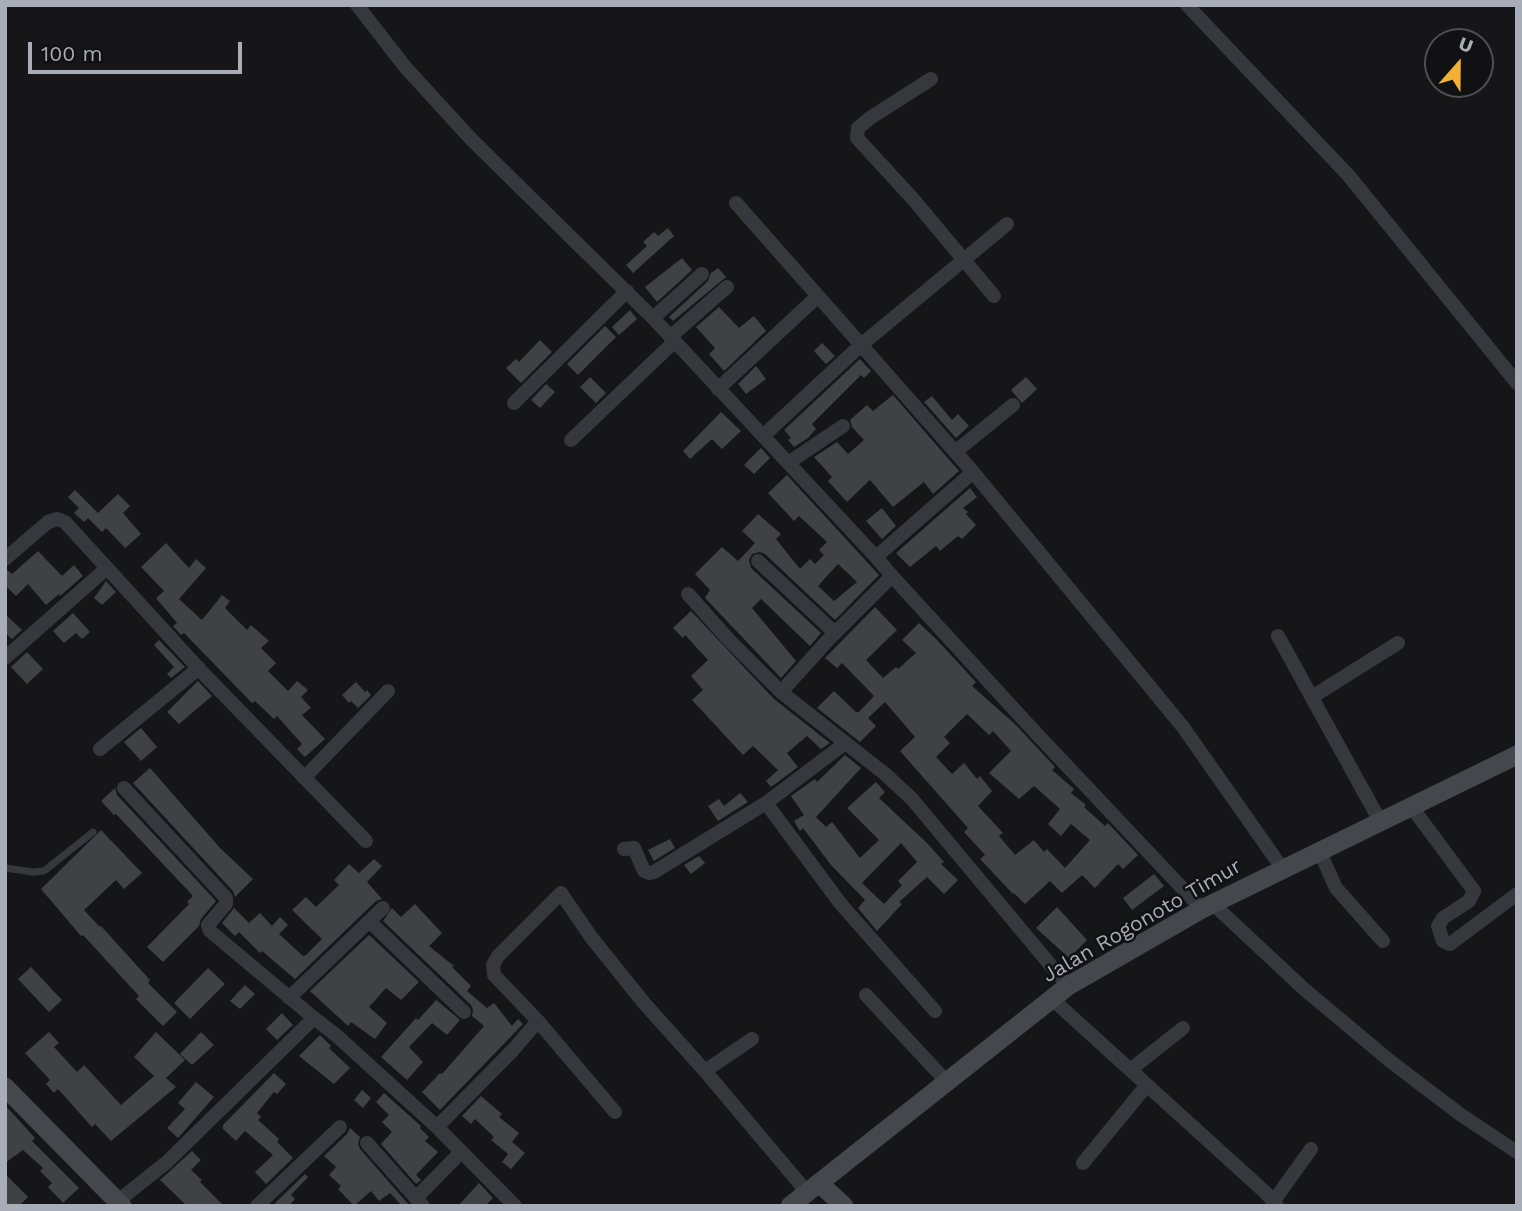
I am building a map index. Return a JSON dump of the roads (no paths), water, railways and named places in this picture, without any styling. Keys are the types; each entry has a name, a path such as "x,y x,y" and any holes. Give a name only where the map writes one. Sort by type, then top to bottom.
{"street":[{"path":"356,5 406,68 472,140 653,318 1034,731 1207,906 1380,1053 1461,1115 1517,1153"},
{"path":"1187,5 1349,176 1517,383"},
{"path":"931,79 870,118 858,128 857,138 994,296"},
{"path":"736,202 973,472 1183,727 1282,868"},
{"path":"763,436 862,345 1007,224"},
{"path":"653,318 702,274"},
{"path":"571,440 727,287"},
{"path":"514,403 627,291"},
{"path":"718,389 818,296"},
{"path":"955,452 1013,405"},
{"path":"788,463 843,426"},
{"path":"876,557 973,472"},
{"path":"5,559 48,522 57,519 65,522 199,668 366,841"},
{"path":"758,561 835,633"},
{"path":"5,658 107,568"},
{"path":"781,692 892,576"},
{"path":"688,594 781,692 885,774 912,799 1068,986"},
{"path":"1278,636 1380,821"},
{"path":"1312,697 1398,643"},
{"path":"100,749 199,668"},
{"path":"304,778 388,691"},
{"path":"624,849 634,848 644,871 649,873 766,803 844,744"},
{"name":"Jalan Rogonoto Timur","path":"790,1206 1068,986 1207,906 1517,755"},
{"path":"124,788 226,898 226,904 208,925 211,931 337,1036 437,1127 510,1204"},
{"path":"766,803 840,903 935,1011"},
{"path":"1411,806 1474,891 1469,901 1443,918 1438,926 1443,941 1450,944 1517,894"},
{"path":"1319,850 1336,888 1383,941"},
{"path":"615,1112 538,1021 494,975 493,965 498,956 561,893 591,937 643,1003 812,1187 844,1206"},
{"path":"289,998 383,908"},
{"path":"369,921 464,1012"},
{"path":"866,995 946,1081"},
{"path":"1051,998 1275,1204 1311,1149"},
{"path":"5,1087 114,1203 167,1162 314,1018"},
{"path":"437,1127 538,1021"},
{"path":"1130,1070 1183,1028"},
{"path":"705,1071 752,1039"},
{"path":"1083,1163 1147,1086"},
{"path":"257,1206 340,1127"},
{"path":"367,1143 419,1202 461,1152"}],"lane":[{"path":"5,868 44,871 93,832"}]}
